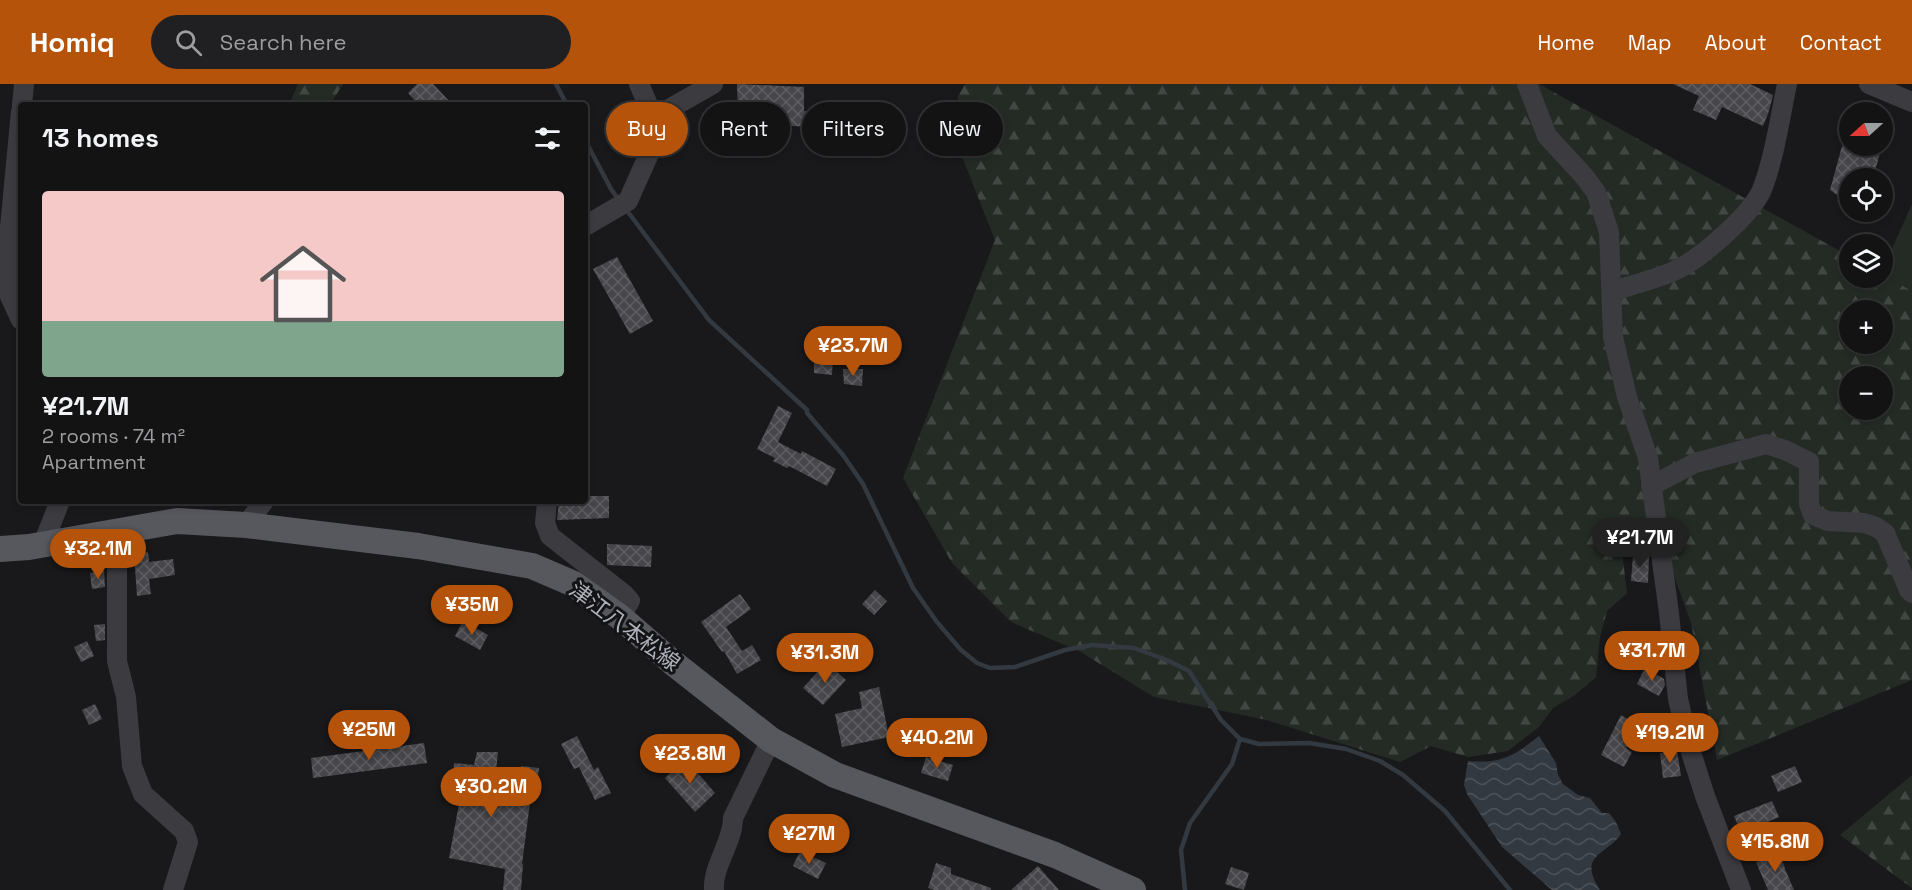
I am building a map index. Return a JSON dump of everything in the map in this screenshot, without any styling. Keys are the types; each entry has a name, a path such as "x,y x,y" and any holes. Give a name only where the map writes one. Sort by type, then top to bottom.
{"main road":[{"name":"津江八本松線","path":"0,549 44,544 177,521 246,525 418,546 532,566 574,584 620,617 672,662 771,740 835,775 1055,855 1133,890"}],"street":[{"path":"22,102 24,84"},
{"path":"639,84 647,102"},
{"path":"681,102 713,84"},
{"path":"1527,84 1547,136 1596,192 1609,232 1613,337 1617,360 1648,458 1678,699 1689,746 1702,786 1741,890"},
{"path":"1612,291 1673,272 1694,261 1754,204 1763,189 1775,146 1787,84"},
{"path":"1869,84 1912,102"},
{"path":"18,143 4,296 18,316"},
{"path":"588,224 628,201 648,156"},
{"path":"1651,486 1695,463 1732,452 1766,444 1785,450 1809,462 1809,504 1813,515 1828,521 1864,523 1885,533 1912,593"},
{"path":"44,544 59,504"},
{"path":"246,525 262,504"},
{"path":"547,504 545,523 550,536 630,601 620,617"},
{"path":"117,531 117,661 126,697 132,766 143,794 184,831 188,842 173,890"},
{"path":"714,890 713,880 722,861 733,818 771,740"}],"green space":[{"path":"298,84 343,84 332,102 290,102"},
{"path":"965,84 1539,84 1839,250 1839,288 1893,288 1893,280 1912,291 1912,680 1717,760 1691,623 1658,531 1619,527 1627,593 1607,611 1600,637 1596,677 1575,695 1553,708 1539,727 1508,751 1468,757 1431,746 1400,762 1267,720 1154,697 1079,651 1011,622 952,563 903,478 995,240 962,156 1003,156 1003,102 957,102"},
{"path":"1912,204 1912,291 1893,280 1893,246"},
{"path":"1912,775 1912,888 1840,835"}],"water":[{"path":"1539,736 1556,763 1558,775 1563,784 1578,795 1590,798 1602,813 1609,813 1621,834 1593,862 1591,869 1600,890 1552,890 1502,847 1467,794 1464,785 1468,761 1498,760 1522,749"}],"building":[{"path":"417,84 433,84 450,102 416,102 408,93"},
{"path":"737,84 804,87 802,127 790,126 790,102 738,102"},
{"path":"1673,84 1750,84 1773,95 1763,126 1722,107 1716,120 1693,110 1699,96"},
{"path":"1839,156 1879,156 1876,168 1839,168 1839,196 1830,190"},
{"path":"617,257 653,321 630,334 593,269"},
{"path":"814,358 833,358 832,375 814,373"},
{"path":"843,369 863,369 862,386 844,384"},
{"path":"778,406 792,413 778,442 801,454 802,451 836,469 827,486 789,466 787,468 773,461 775,458 757,449"},
{"path":"588,496 609,496 609,518 557,520 559,504 588,504"},
{"path":"607,544 652,546 651,567 607,565"},
{"path":"148,552 149,562 173,559 175,575 149,579 151,594 137,596 134,554"},
{"path":"1633,555 1649,557 1648,583 1631,581"},
{"path":"104,571 105,587 92,589 90,573"},
{"path":"875,590 887,601 874,615 862,604"},
{"path":"740,594 751,609 726,627 742,651 752,645 761,660 737,674 724,651 722,652 701,622"},
{"path":"463,621 488,635 480,650 455,636"},
{"path":"105,624 105,640 96,641 94,625"},
{"path":"87,641 94,656 81,662 74,647"},
{"path":"826,662 846,680 823,705 803,688"},
{"path":"1645,668 1664,679 1665,685 1659,696 1637,684"},
{"path":"879,687 889,737 842,747 835,714 862,708 859,692"},
{"path":"95,704 102,719 89,725 82,710"},
{"path":"1621,715 1640,727 1626,748 1632,752 1624,767 1601,755"},
{"path":"577,736 594,770 598,767 611,793 595,800 579,767 574,769 561,744"},
{"path":"424,743 427,763 313,778 311,758"},
{"path":"1677,750 1681,776 1663,778 1660,753"},
{"path":"477,752 498,752 493,800 518,803 521,766 539,768 536,795 531,795 521,890 503,890 505,869 449,858 459,804 452,802 454,763 474,765"},
{"path":"926,757 953,765 948,781 921,773"},
{"path":"685,758 715,793 695,812 665,778"},
{"path":"1795,766 1802,782 1778,792 1771,776"},
{"path":"1772,801 1779,817 1741,833 1734,816"},
{"path":"790,816 806,824 794,849 778,842"},
{"path":"800,851 826,863 818,879 793,866"},
{"path":"1780,852 1794,890 1768,890 1756,862"},
{"path":"936,863 951,868 951,874 991,888 991,890 934,890 928,888"},
{"path":"1038,866 1059,890 1011,890"},
{"path":"1231,867 1249,873 1244,890 1225,884"}],"waterway":[{"path":"556,84 565,102"},
{"path":"588,146 618,199"},
{"path":"625,208 709,320 807,410 807,413 843,455 863,484 913,588 937,622 961,650 977,663 990,668 1015,667 1065,650 1092,645 1134,648 1167,660 1189,671 1221,720 1240,739 1259,744 1309,743 1346,749 1380,761 1403,775 1445,811 1510,890"},
{"path":"1185,890 1181,850 1190,823 1232,764 1240,739"}]}
